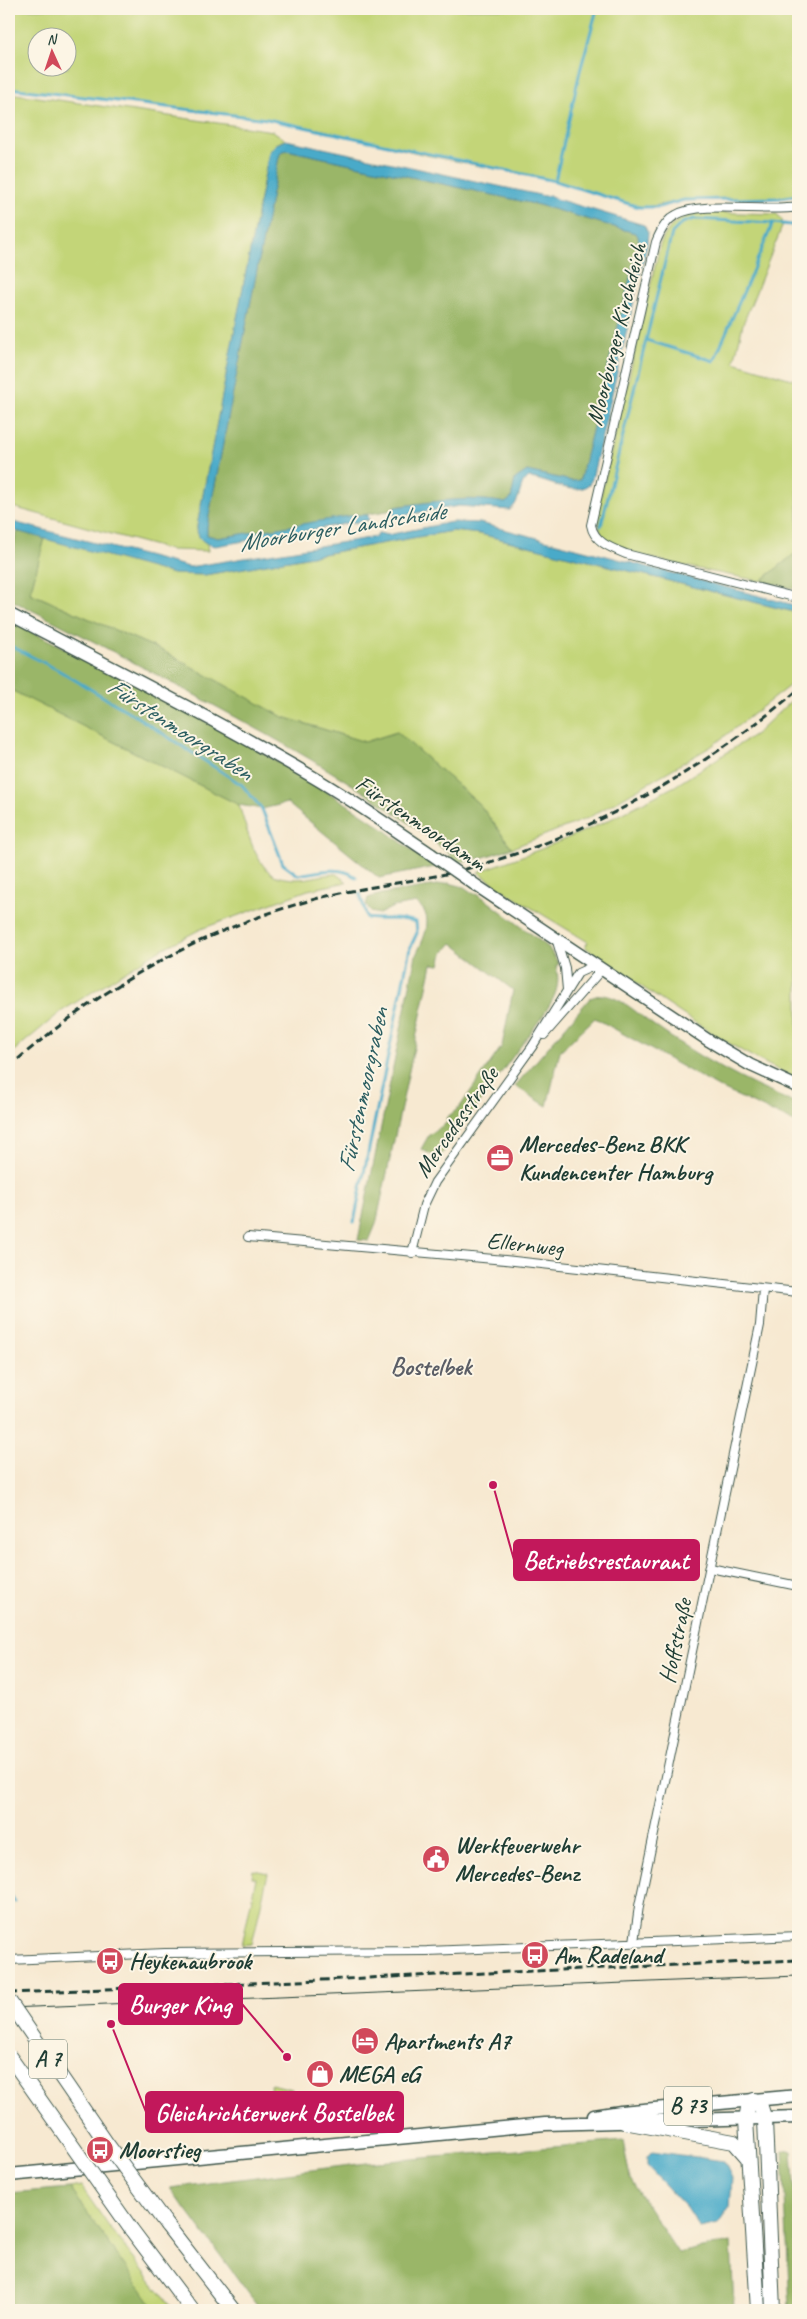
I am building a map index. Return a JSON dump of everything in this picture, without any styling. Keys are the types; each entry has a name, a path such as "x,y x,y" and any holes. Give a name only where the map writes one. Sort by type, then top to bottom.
{"highway":[{"name":"A 7","path":"9,2001 107,2144 166,2225 233,2310"},
{"name":"A 7","path":"9,2056 131,2229 192,2310"},
{"path":"758,2310 746,2120 748,2108 754,2100 762,2107 766,2120 773,2310"},
{"path":"624,2122 734,2142 748,2158"}],"main road":[{"name":"Fürstenmoordamm","path":"9,614 137,680 272,754 364,810 708,1040 750,1065 798,1087"},
{"name":"B 73","path":"9,2175 545,2124 621,2112 798,2096"},
{"name":"B 73","path":"545,2124 766,2120 798,2117"}],"street":[{"name":"Moorburger Kirchdeich","path":"798,206 695,209 675,215 663,227 656,242 592,512 592,530 603,543 626,554 798,598"},
{"path":"556,938 565,968 567,990"},
{"name":"Mercedesstraße","path":"412,1253 424,1205 434,1182 532,1048 580,970 589,968 602,969"},
{"name":"Mercedesstraße","path":"532,1048 602,969"},
{"name":"Ellernweg","path":"248,1237 514,1261 798,1292"},
{"name":"Hoffstraße","path":"634,1942 639,1906 760,1325 763,1288"},
{"path":"710,1568 798,1586"},
{"path":"9,1960 165,1953 427,1951 798,1936"}],"green space":[{"path":"9,9 798,9 798,195 770,198 685,200 639,207 555,181 426,155 323,130 254,117 9,88"},
{"path":"9,93 273,131 286,140 281,141 269,152 197,526 197,532 207,544 208,551 170,550 9,506"},
{"path":"287,150 539,205 635,233 638,236 639,242 580,480 572,481 527,471 515,479 511,499 505,503 464,499 436,501 395,507 393,510 218,538 207,535 207,526 279,157 281,152"},
{"path":"699,212 777,214 782,220 782,227 743,324 734,362 798,381 798,551 761,581 679,565 632,552 606,540 598,523 599,504 660,245 670,227 679,219"},
{"path":"20,531 45,538 30,593 163,651 283,717 365,742 397,732 480,805 512,848 481,858 379,878 287,803 262,809 239,805 9,689 9,620 187,711 275,760 369,818 432,865 452,856 396,814 308,758 165,679 9,599 9,565 16,534"},
{"path":"452,531 480,534 798,613 798,679 712,746 588,818 512,848 480,805 397,732 365,742 283,717 163,651 30,593 45,538 173,574 205,575"},
{"path":"798,551 798,590 761,581"},
{"path":"9,689 239,805 255,852 260,861 272,874 298,879 336,874 347,882 308,890 201,929 158,951 62,1011 9,1055"},
{"path":"798,694 798,1079 742,1051 688,1018 585,947 588,942 507,893 478,872 544,848 603,823 675,786 757,733"},
{"path":"449,883 464,887 474,894 477,893 548,947 559,964 556,966 558,980 556,991 544,1014 441,1155 432,1155 421,1149 429,1135 448,1122 446,1118 459,1108 502,1046 513,990 452,943 443,953 440,965 432,964 376,1224 369,1241 358,1240 416,955 427,927 426,914 416,903 393,907 379,914 371,912 366,905 368,898 382,894"},
{"path":"605,995 624,1003 663,1032 719,1067 758,1087 798,1104 798,1124 720,1088 595,1018 560,1051 547,1106 515,1086 590,998"},
{"path":"253,1870 268,1873 252,1944 242,1945 256,1878 252,1877"},
{"path":"271,2084 292,2089 290,2098 274,2095 270,2090"},
{"path":"623,2141 630,2179 678,2253 731,2242 734,2310 261,2310 170,2188 366,2163"},
{"path":"783,2150 792,2152 798,2243 798,2310 790,2310"},
{"path":"81,2186 112,2231 174,2310 155,2310 70,2188"},
{"path":"70,2188 155,2310 9,2310 9,2193"}],"water":[{"path":"286,140 544,196 550,195 553,198 644,225 648,233 647,245 592,479 587,486 581,489 572,489 528,478 523,484 514,506 510,510 459,506 393,517 395,507 423,503 464,499 505,503 511,499 515,479 527,471 572,481 580,480 639,242 638,236 635,233 539,205 287,150 281,152 279,157 207,526 207,535 218,538 355,515 368,515 369,520 215,546 207,544 199,537 197,526 269,152 276,144"},
{"path":"9,521 189,567 376,537 379,533 387,535 452,522 480,523 798,606 798,613 480,534 452,531 205,575 173,574 9,529"},
{"path":"652,2151 724,2161 732,2178 730,2207 718,2224 700,2228 687,2208 647,2166 647,2157"}],"waterway":[{"path":"9,88 267,119 555,181 580,71 597,9"},
{"path":"555,181 639,207 659,207 684,200 779,198 798,195"},
{"path":"601,526 672,233 682,223 694,219 773,223 714,361 646,340"},
{"path":"773,223 792,225"},
{"path":"9,544 13,527"},
{"name":"Fürstenmoorgraben","path":"9,645 58,670 134,715 242,785 262,809 283,864 298,875 335,870 343,871 356,877"},
{"name":"Fürstenmoorgraben","path":"354,1222 410,948 417,933 416,922 410,920 367,918 360,894"},
{"path":"9,1892 15,1902"}],"tram line":[{"path":"9,2008 798,1976"}],"railway":[{"path":"9,1067 43,1038 116,987 154,964 234,926 319,898 441,875 489,862 535,847 606,817 673,780 706,759 798,690"},
{"path":"9,1993 798,1960"}],"place":[{"name":"Mercedes-Benz BKK Kundencenter Hamburg","path":"500,1158"},
{"name":"Betriebsrestaurant","path":"493,1485"},
{"name":"Werkfeuerwehr Mercedes-Benz","path":"436,1859"},
{"name":"Am Radeland","path":"535,1955"},
{"name":"Heykenaubrook","path":"110,1961"},
{"name":"Gleichrichterwerk Bostelbek","path":"111,2024"},
{"name":"Apartments A7","path":"365,2041"},
{"name":"Burger King","path":"287,2057"},
{"name":"MEGA eG","path":"320,2074"},
{"name":"Moorstieg","path":"100,2150"}],"district":[{"name":"Bostelbek","path":"431,1367"}],"water label":[{"name":"Moorburger Landscheide","path":"342,527"}]}
